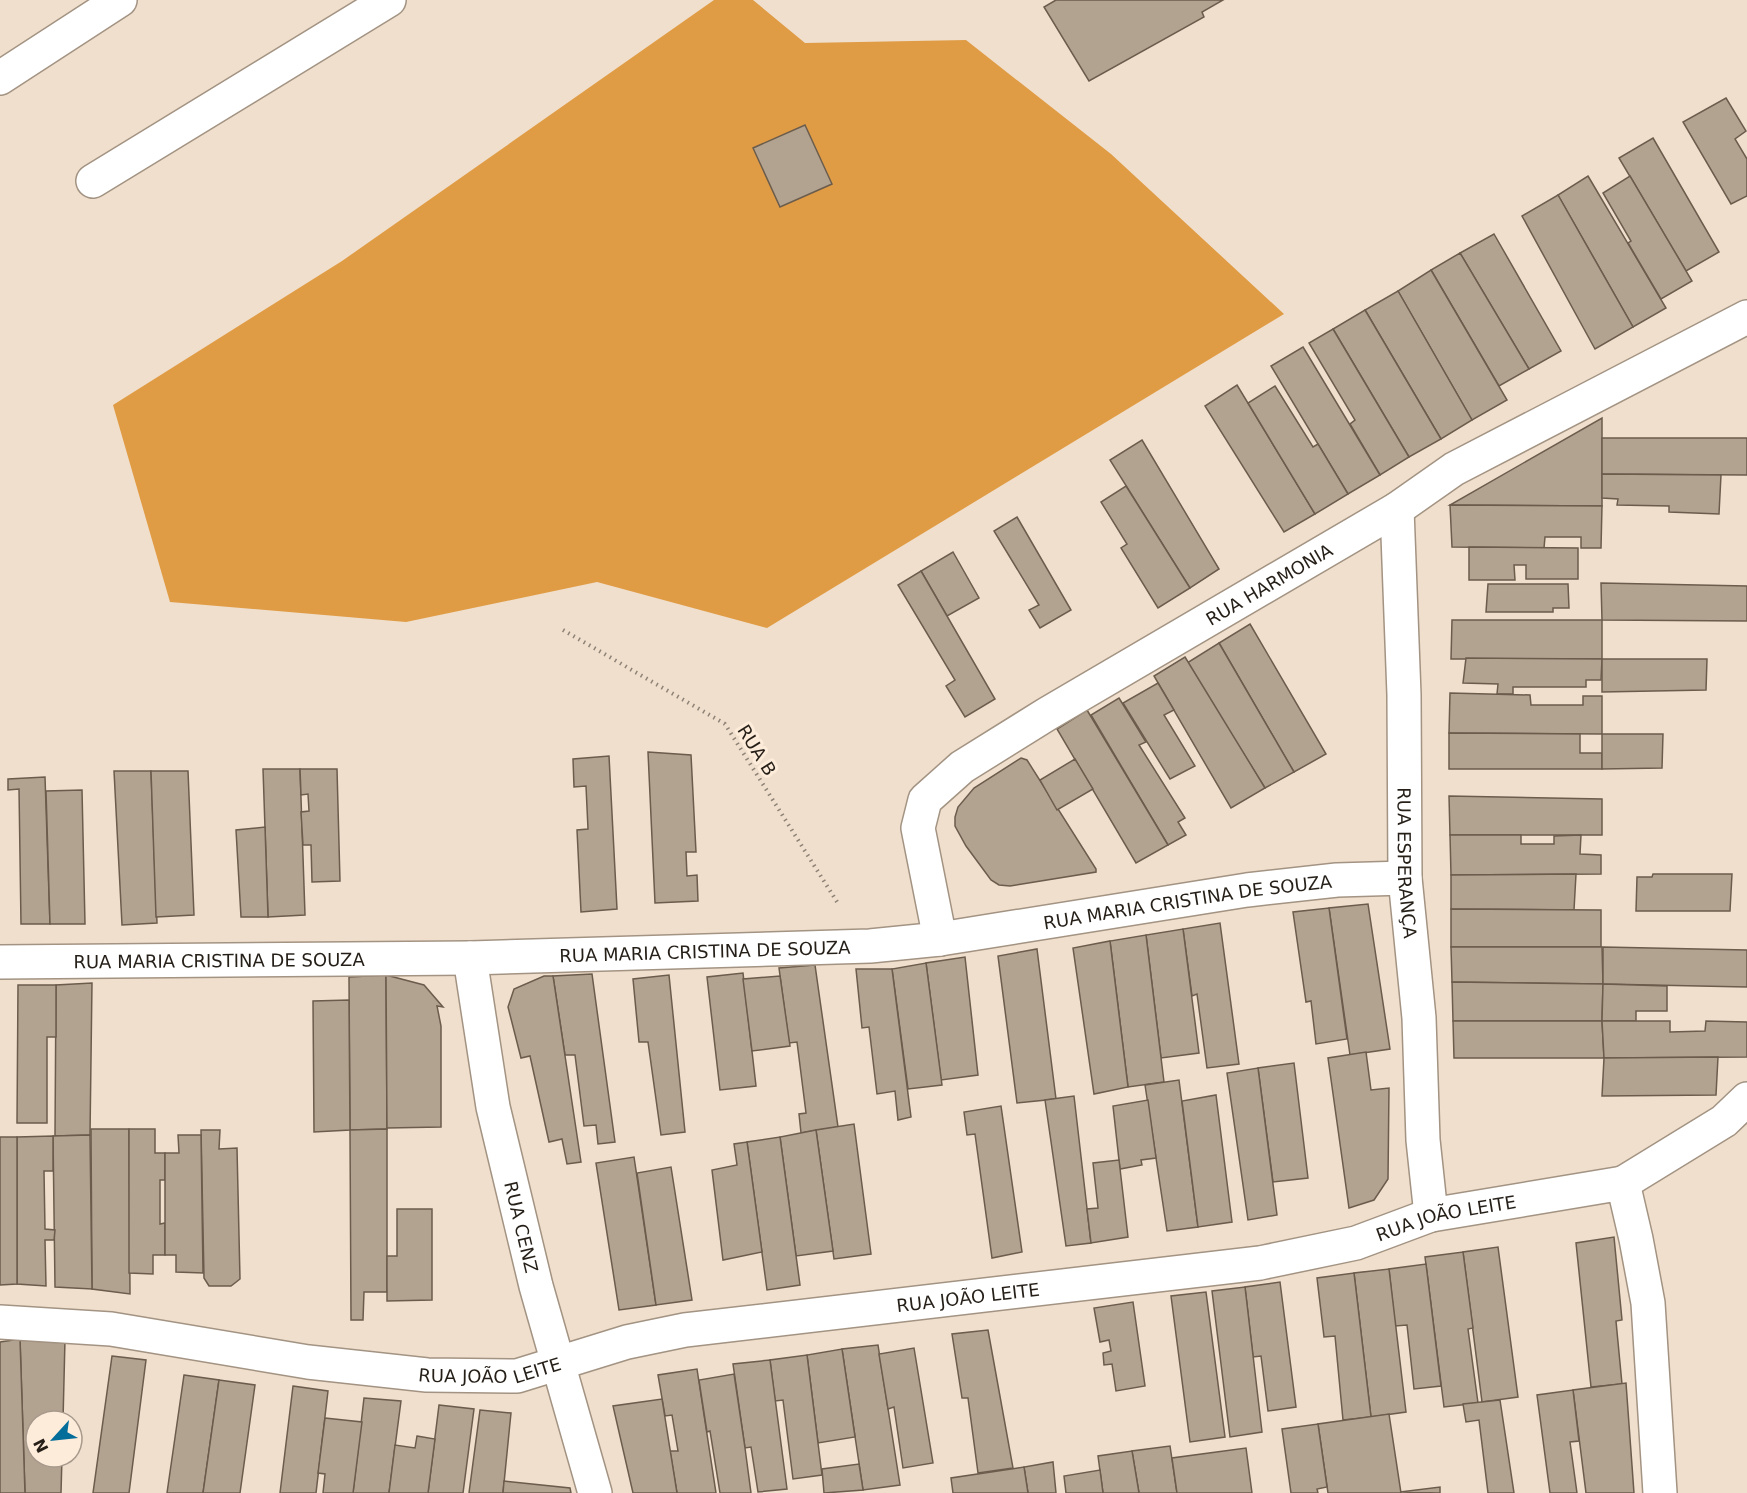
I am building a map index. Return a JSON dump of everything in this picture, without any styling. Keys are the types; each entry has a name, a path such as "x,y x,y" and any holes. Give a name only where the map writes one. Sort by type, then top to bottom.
{"street":[{"path":"0,78 120,0"},
{"path":"93,182 389,0"},
{"name":"RUA HARMONIA","path":"940,939 918,828 926,800 962,767 1397,509 1454,469 1747,317"},
{"name":"RUA ESPERANÇA","path":"1397,509 1404,695 1405,878 1419,1018 1424,1140 1431,1215"},
{"name":"RUA MARIA CRISTINA DE SOUZA","path":"0,962 470,958 870,946 940,939 1246,890 1337,880 1405,878"},
{"name":"RUA CENZ","path":"470,958 493,1107 536,1286 595,1493"},
{"path":"1660,1493 1648,1302 1623,1183 1724,1121 1747,1099"},
{"name":"RUA JOÃO LEITE","path":"0,1322 111,1329 308,1362 427,1375 517,1376 627,1342 685,1330 1260,1263 1356,1243 1431,1215 1623,1183"}],"path":[{"name":"RUA B","path":"563,630 725,724 830,892 870,946"}],"shaded area":[{"path":"714,0 753,0 805,43 966,40 1111,154 1284,314 767,628 597,582 406,622 170,602 113,405 342,261"}],"building":[{"path":"1056,0 1223,0 1202,12 1204,17 1089,81 1044,7"},
{"path":"1726,98 1746,131 1735,139 1747,159 1747,196 1731,204 1683,122"},
{"path":"805,125 832,184 780,207 753,148"},
{"path":"1653,138 1719,252 1686,271 1619,158"},
{"path":"1588,176 1666,308 1633,327 1558,195"},
{"path":"1630,176 1692,281 1661,299 1628,243 1631,241 1603,193"},
{"path":"1558,195 1633,327 1595,349 1522,216"},
{"path":"1494,234 1561,351 1529,369 1460,253"},
{"path":"1460,253 1529,369 1499,386 1431,270"},
{"path":"1431,270 1507,400 1472,420 1398,291"},
{"path":"1398,291 1472,420 1441,439 1365,310"},
{"path":"1365,310 1441,439 1409,457 1333,329"},
{"path":"1333,329 1409,457 1380,475 1350,424 1355,420 1309,343"},
{"path":"1303,347 1380,475 1348,494 1271,366"},
{"path":"1237,385 1315,514 1284,532 1205,406"},
{"path":"1275,386 1313,447 1318,444 1348,494 1315,514 1248,403"},
{"path":"1602,418 1602,506 1450,505"},
{"path":"1602,438 1747,438 1747,475 1602,474"},
{"path":"1142,440 1219,569 1190,588 1110,460"},
{"path":"1602,474 1721,475 1719,514 1669,512 1669,506 1617,505 1618,499 1602,498"},
{"path":"1126,486 1190,588 1158,608 1121,548 1127,544 1101,502"},
{"path":"1450,505 1602,506 1601,548 1581,548 1581,537 1545,537 1544,548 1452,547"},
{"path":"1017,517 1071,610 1040,628 1029,610 1039,605 994,531"},
{"path":"1469,547 1578,548 1578,579 1526,579 1526,565 1514,565 1515,580 1469,580"},
{"path":"953,552 979,598 947,616 921,571"},
{"path":"921,571 995,699 965,717 946,686 955,680 898,585"},
{"path":"1601,583 1747,586 1747,621 1602,620"},
{"path":"1488,584 1568,584 1569,608 1553,608 1553,612 1486,612"},
{"path":"1452,620 1602,620 1602,659 1451,659"},
{"path":"1250,624 1326,754 1294,772 1219,643"},
{"path":"1219,643 1294,772 1265,788 1187,663"},
{"path":"1185,657 1265,788 1231,808 1154,676"},
{"path":"1466,658 1602,659 1601,680 1586,680 1586,687 1513,687 1513,694 1497,694 1498,684 1463,683"},
{"path":"1602,659 1707,659 1706,690 1602,692"},
{"path":"1158,683 1174,710 1164,715 1195,766 1170,779 1123,703"},
{"path":"1450,693 1530,695 1531,705 1583,705 1583,696 1602,696 1602,734 1449,733"},
{"path":"1119,698 1146,742 1139,745 1185,818 1178,822 1186,835 1168,845 1091,715"},
{"path":"1087,710 1168,845 1136,863 1057,729"},
{"path":"1449,733 1580,734 1580,753 1602,753 1602,769 1449,769"},
{"path":"1602,734 1663,734 1662,768 1602,769"},
{"path":"648,752 691,755 696,852 686,852 687,876 697,875 698,901 655,903"},
{"path":"609,756 617,909 581,912 577,830 588,829 586,786 574,787 573,759"},
{"path":"1021,758 1027,760 1096,872 1010,886 999,885 991,880 966,846 955,826 958,807 974,788"},
{"path":"1075,759 1093,789 1057,810 1040,780"},
{"path":"263,769 300,769 305,915 268,917"},
{"path":"300,769 337,769 340,881 312,882 311,845 303,845 301,812 309,811 308,794 301,795"},
{"path":"114,771 151,771 157,923 122,925"},
{"path":"151,771 188,771 194,915 156,917"},
{"path":"45,777 50,924 21,924 19,789 8,790 8,779"},
{"path":"82,790 85,924 50,924 46,791"},
{"path":"1449,796 1602,799 1602,835 1450,835"},
{"path":"265,827 268,917 241,917 236,830"},
{"path":"1450,835 1521,835 1521,844 1554,844 1554,836 1581,835 1580,854 1601,855 1601,874 1451,875"},
{"path":"1576,874 1574,910 1451,909 1451,875"},
{"path":"1653,874 1732,874 1730,911 1636,911 1637,877 1652,877"},
{"path":"1368,904 1390,1049 1350,1055 1329,908"},
{"path":"1329,908 1347,1039 1316,1044 1311,1001 1306,1002 1293,912"},
{"path":"1451,909 1601,910 1601,947 1451,947"},
{"path":"1220,923 1239,1064 1207,1068 1197,994 1192,996 1183,929"},
{"path":"1183,929 1199,1053 1161,1058 1146,935"},
{"path":"1146,935 1164,1082 1128,1087 1110,941"},
{"path":"1110,941 1128,1087 1094,1094 1073,948"},
{"path":"1451,947 1602,947 1603,984 1452,982"},
{"path":"1603,947 1747,950 1747,987 1603,984"},
{"path":"1037,949 1056,1099 1017,1103 998,956"},
{"path":"965,957 978,1075 941,1080 926,963"},
{"path":"926,963 942,1085 908,1089 892,969"},
{"path":"815,965 838,1127 801,1133 799,1114 806,1113 797,1042 789,1043 779,968"},
{"path":"856,969 892,969 911,1117 898,1120 895,1091 877,1094 869,1027 862,1028"},
{"path":"743,973 756,1086 720,1090 707,977"},
{"path":"592,974 615,1142 598,1144 596,1125 584,1126 575,1055 565,1055 553,976"},
{"path":"386,975 387,1129 350,1130 349,977"},
{"path":"386,975 424,985 443,1007 437,1006 441,1026 441,1127 387,1128"},
{"path":"669,975 685,1132 661,1135 648,1042 639,1042 633,979"},
{"path":"544,976 553,976 581,1162 567,1164 562,1139 549,1142 530,1056 521,1058 508,1007 514,989"},
{"path":"780,976 790,1046 752,1051 743,979"},
{"path":"1452,982 1603,984 1602,1021 1453,1021"},
{"path":"92,983 90,1135 55,1136 56,985"},
{"path":"1603,984 1667,986 1667,1011 1636,1011 1636,1021 1602,1021"},
{"path":"18,985 56,985 56,1037 47,1037 47,1123 17,1123"},
{"path":"349,1000 350,1130 314,1132 313,1001"},
{"path":"1453,1021 1602,1021 1604,1058 1454,1058"},
{"path":"1602,1021 1670,1021 1670,1032 1705,1031 1706,1021 1747,1022 1747,1057 1604,1058"},
{"path":"1366,1052 1371,1090 1389,1088 1388,1179 1374,1200 1349,1208 1328,1058"},
{"path":"1718,1057 1716,1095 1602,1096 1604,1058"},
{"path":"1294,1063 1308,1178 1273,1182 1258,1068"},
{"path":"1258,1068 1277,1215 1248,1220 1227,1073"},
{"path":"1179,1080 1198,1227 1167,1231 1145,1085"},
{"path":"1216,1095 1232,1222 1198,1227 1182,1101"},
{"path":"1074,1096 1091,1243 1066,1246 1045,1100"},
{"path":"1148,1100 1156,1158 1141,1160 1142,1165 1120,1169 1113,1106"},
{"path":"1001,1106 1022,1252 992,1258 975,1134 967,1135 964,1112"},
{"path":"854,1124 871,1254 834,1259 816,1130"},
{"path":"91,1129 129,1129 130,1294 92,1289"},
{"path":"129,1129 155,1129 155,1153 165,1153 165,1180 160,1180 160,1224 165,1223 165,1255 153,1255 153,1274 129,1273"},
{"path":"387,1129 387,1292 364,1292 363,1320 351,1320 350,1130"},
{"path":"201,1130 220,1130 219,1149 237,1148 240,1279 231,1286 209,1286 204,1278"},
{"path":"816,1130 833,1251 796,1256 780,1137"},
{"path":"90,1135 92,1289 55,1287 53,1136"},
{"path":"178,1135 201,1135 203,1273 176,1272 176,1255 165,1255 165,1153 179,1153"},
{"path":"53,1136 53,1171 44,1171 45,1229 55,1230 54,1240 45,1240 46,1286 17,1284 17,1137"},
{"path":"0,1137 17,1137 17,1284 0,1285"},
{"path":"780,1137 800,1285 767,1290 747,1142"},
{"path":"747,1142 762,1252 723,1260 712,1170 737,1165 734,1144"},
{"path":"634,1157 656,1305 619,1310 596,1163"},
{"path":"1119,1160 1128,1237 1091,1243 1087,1209 1098,1208 1093,1163"},
{"path":"671,1167 692,1300 656,1305 637,1173"},
{"path":"397,1209 432,1209 432,1300 387,1301 387,1256 397,1256"},
{"path":"1614,1237 1622,1320 1616,1321 1622,1384 1591,1387 1576,1243"},
{"path":"1498,1247 1518,1397 1482,1402 1463,1252"},
{"path":"1463,1252 1473,1328 1468,1329 1478,1403 1444,1407 1425,1257"},
{"path":"1426,1264 1441,1386 1414,1389 1407,1325 1395,1326 1389,1269"},
{"path":"1389,1269 1406,1412 1371,1417 1354,1273"},
{"path":"1354,1273 1371,1417 1343,1420 1335,1336 1324,1337 1317,1278"},
{"path":"1280,1282 1296,1407 1268,1411 1261,1356 1253,1357 1245,1287"},
{"path":"1245,1287 1262,1432 1230,1437 1212,1291"},
{"path":"1206,1292 1225,1437 1190,1442 1171,1296"},
{"path":"1133,1302 1145,1386 1116,1391 1112,1364 1104,1365 1103,1353 1111,1351 1109,1340 1100,1342 1094,1308"},
{"path":"988,1330 1013,1468 978,1473 968,1398 962,1398 952,1334"},
{"path":"20,1339 65,1339 63,1409 24,1409 24,1462"},
{"path":"20,1339 25,1493 0,1493 0,1342"},
{"path":"878,1345 900,1485 863,1490 842,1349"},
{"path":"914,1348 933,1463 903,1468 894,1407 888,1409 879,1354"},
{"path":"842,1349 855,1437 818,1443 807,1355"},
{"path":"807,1355 822,1475 793,1479 783,1400 775,1401 770,1360"},
{"path":"112,1356 146,1360 129,1493 93,1493"},
{"path":"770,1360 787,1489 758,1492 751,1447 745,1448 733,1364"},
{"path":"697,1369 716,1493 677,1493 670,1451 678,1451 672,1415 665,1416 658,1375"},
{"path":"734,1374 751,1493 720,1493 699,1380"},
{"path":"184,1375 219,1380 203,1493 167,1493"},
{"path":"219,1380 255,1385 240,1493 203,1493"},
{"path":"1626,1383 1634,1493 1586,1493 1573,1390"},
{"path":"293,1386 328,1391 316,1493 280,1493"},
{"path":"1573,1390 1579,1441 1570,1442 1577,1493 1550,1493 1537,1395"},
{"path":"364,1398 401,1401 389,1493 353,1493"},
{"path":"662,1399 677,1493 633,1493 613,1406"},
{"path":"1500,1400 1514,1493 1488,1493 1479,1420 1466,1422 1463,1404"},
{"path":"439,1405 474,1409 463,1493 428,1493"},
{"path":"480,1410 511,1413 503,1493 469,1493"},
{"path":"1389,1414 1401,1493 1328,1493 1318,1424"},
{"path":"325,1418 362,1422 353,1493 323,1493 325,1474 318,1473"},
{"path":"1318,1424 1327,1487 1317,1489 1318,1493 1291,1493 1282,1429"},
{"path":"417,1436 435,1439 428,1493 389,1493 395,1445 415,1448"},
{"path":"1170,1446 1177,1493 1139,1493 1132,1451"},
{"path":"1246,1448 1252,1493 1177,1493 1172,1458"},
{"path":"1132,1451 1139,1493 1103,1493 1098,1456"},
{"path":"1053,1462 1056,1493 1028,1493 1024,1467"},
{"path":"859,1464 863,1490 824,1493 822,1469"},
{"path":"1024,1467 1028,1493 953,1493 951,1478"},
{"path":"24,1469 62,1469 61,1493 25,1493"},
{"path":"1100,1470 1103,1493 1066,1493 1064,1476"},
{"path":"504,1481 570,1488 571,1493 503,1493"},
{"path":"1440,1487 1440,1493 1400,1492"}]}
